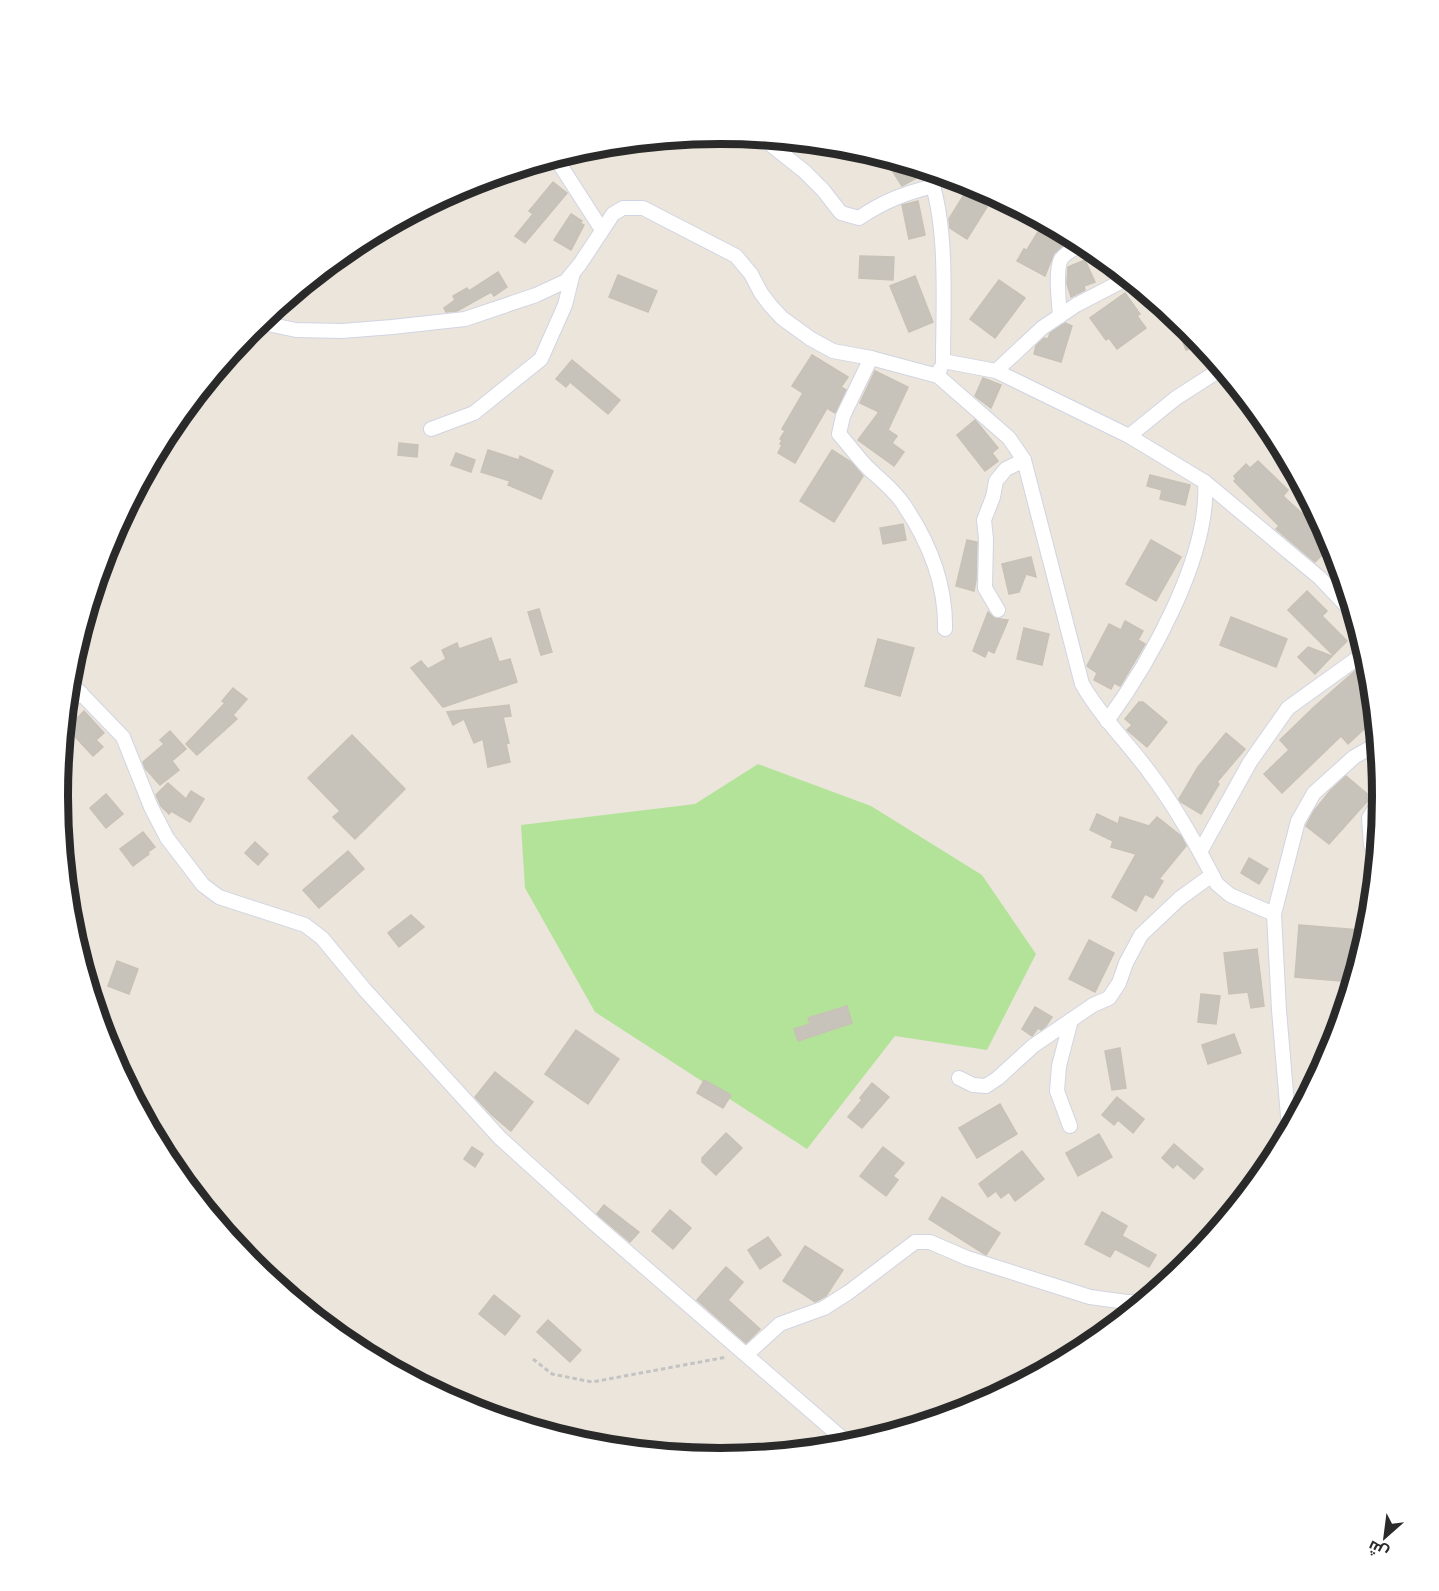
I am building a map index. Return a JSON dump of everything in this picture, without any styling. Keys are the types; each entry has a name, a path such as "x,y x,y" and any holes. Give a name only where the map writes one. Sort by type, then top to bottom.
{"street":[{"path":"772,146 810,177 841,213 859,218 903,194 934,186"},
{"path":"559,164 602,230"},
{"path":"931,179 934,186 943,260 943,361 938,376"},
{"path":"269,324 296,330 342,331 392,327 465,319 536,296 566,281 613,214 623,208 643,208 655,213 736,256 751,274 760,293 770,306 782,318 811,339 833,351 871,358 938,376 1009,438 1024,460 1082,684 1094,706 1176,808 1217,884 1230,895 1274,914"},
{"path":"1060,316 1059,271 1061,260 1075,249"},
{"path":"431,429 474,412 540,359 565,305 574,271"},
{"path":"996,371 1042,328 1076,305 1121,282"},
{"path":"871,358 843,416 839,434 860,460 903,504 928,547 938,573 945,610 945,629"},
{"path":"943,361 996,371 1129,436 1206,482 1320,578 1341,601"},
{"path":"1129,436 1176,398 1215,373"},
{"path":"998,610 986,588 984,520 993,498 996,481 1006,469 1024,460"},
{"path":"1107,721 1130,689 1180,593 1193,561 1206,497 1206,482"},
{"path":"1200,852 1250,762 1288,708 1357,659"},
{"path":"77,689 123,737 151,807 167,838 203,885 219,897 304,925 322,938 365,990 500,1138 603,1231 839,1436"},
{"path":"75,698 81,693"},
{"path":"1288,1115 1274,914 1298,821 1314,793 1354,757 1370,748"},
{"path":"1370,834 1369,818 1371,815"},
{"path":"959,1078 973,1085 986,1086 1033,1046 1093,1005 1109,998 1142,935 1179,899 1212,875"},
{"path":"1070,1126 1057,1091 1059,1066 1071,1020"},
{"path":"747,1354 780,1324 824,1308 915,1242 930,1242 967,1258 1090,1297 1129,1302"}],"path":[{"path":"533,1359 552,1374 592,1382 747,1354"}],"green space":[{"path":"758,764 871,806 982,875 1036,954 987,1050 895,1036 807,1149 595,1012 525,888 521,825 695,804"}],"building":[{"path":"890,166 920,176 902,186"},
{"path":"553,182 567,193 525,243 515,236 533,214 529,211"},
{"path":"965,193 987,207 967,239 950,228 949,219"},
{"path":"918,201 925,235 909,239 902,205"},
{"path":"571,214 584,225 571,250 554,240"},
{"path":"1040,228 1067,244 1054,253 1045,276 1017,261 1024,249 1027,250"},
{"path":"860,256 894,257 893,280 859,278"},
{"path":"1085,260 1095,282 1084,286 1085,290 1071,297 1067,284 1068,267"},
{"path":"498,272 507,287 494,296 491,292 457,311 446,312 444,308 455,300 453,296 467,288 469,291"},
{"path":"618,275 657,291 648,312 609,297"},
{"path":"915,276 933,322 909,332 890,286"},
{"path":"999,280 1025,298 995,338 970,319"},
{"path":"1125,293 1140,314 1137,316 1146,328 1117,349 1109,338 1106,340 1090,318"},
{"path":"1065,323 1072,326 1061,362 1034,354 1036,346 1044,338 1048,339 1050,333"},
{"path":"1180,333 1193,347 1186,350"},
{"path":"812,355 848,377 841,387 846,390 835,413 827,408 795,463 778,453 782,445 780,439 785,431 782,429 803,393 792,386"},
{"path":"572,360 620,400 608,414 570,382 566,387 556,379"},
{"path":"875,371 908,387 888,430 897,436 892,443 904,452 894,466 858,440 879,412 860,403"},
{"path":"983,378 1001,385 991,408 975,396"},
{"path":"975,420 998,448 992,453 998,461 985,471 957,435"},
{"path":"399,443 418,445 417,457 398,455"},
{"path":"488,450 519,460 520,456 553,471 541,499 508,485 510,481 481,472"},
{"path":"832,450 851,462 863,476 834,522 800,501"},
{"path":"456,453 475,460 471,472 451,465"},
{"path":"1258,461 1288,490 1283,496 1311,521 1326,558 1322,555 1315,562 1276,529 1279,526 1234,481 1236,479 1234,476 1246,464 1250,468"},
{"path":"1150,475 1190,485 1185,505 1160,499 1162,490 1147,486"},
{"path":"903,524 906,540 883,544 880,528"},
{"path":"967,540 977,542 974,591 956,586"},
{"path":"1151,540 1181,557 1156,601 1126,584"},
{"path":"1031,557 1036,577 1026,574 1019,592 1009,594 1002,564"},
{"path":"1307,591 1327,611 1322,616 1347,641 1333,655 1288,610"},
{"path":"539,609 552,652 541,655 528,612"},
{"path":"988,612 994,618 1008,620 994,653 988,650 985,657 973,651"},
{"path":"1231,617 1287,639 1276,667 1220,645"},
{"path":"1125,621 1143,631 1138,640 1145,644 1120,686 1114,683 1111,689 1094,680 1097,673 1087,666 1109,624 1121,630"},
{"path":"1024,628 1049,634 1042,665 1017,659"},
{"path":"491,638 499,662 510,659 517,682 443,707 411,668 421,661 428,669 446,659 442,650 457,643 459,649"},
{"path":"878,639 914,648 900,696 865,686"},
{"path":"1308,647 1332,656 1315,674 1298,657"},
{"path":"1355,671 1361,677 1367,726 1348,744 1341,736 1282,793 1264,774 1289,750 1280,740"},
{"path":"233,688 247,699 233,715 237,719 197,755 186,744 225,703 222,701"},
{"path":"1139,702 1143,702 1167,722 1147,747 1127,730 1132,725 1125,719"},
{"path":"509,705 511,716 503,717 509,743 506,744 510,762 488,767 483,739 474,743 464,719 453,725 447,712"},
{"path":"84,711 104,733 96,740 103,747 93,756 71,732 72,723"},
{"path":"170,731 186,749 172,761 179,770 160,785 145,768 143,762 164,744 160,740"},
{"path":"1226,733 1245,749 1217,782 1219,784 1201,814 1179,799 1198,767"},
{"path":"352,735 405,789 355,839 333,817 340,811 308,778"},
{"path":"1346,776 1371,797 1329,844 1306,826 1314,811 1330,791"},
{"path":"168,783 186,799 191,791 204,799 190,822 171,811 169,814 161,806 156,795"},
{"path":"106,794 123,814 106,828 90,808"},
{"path":"1097,814 1118,824 1120,817 1149,826 1157,817 1181,836 1186,846 1159,879 1163,881 1153,898 1145,894 1136,911 1112,897 1136,854 1111,847 1113,841 1090,830"},
{"path":"143,832 155,847 133,866 120,849"},
{"path":"255,842 268,854 258,865 245,853"},
{"path":"348,851 364,869 319,908 303,890"},
{"path":"1249,858 1268,869 1259,884 1241,873"},
{"path":"411,915 424,927 399,947 388,933"},
{"path":"1299,925 1357,930 1344,981 1295,977"},
{"path":"1089,940 1114,953 1095,992 1069,979"},
{"path":"1257,949 1264,1006 1251,1008 1248,992 1229,994 1224,953"},
{"path":"117,961 138,969 129,994 108,986"},
{"path":"1201,994 1220,996 1216,1024 1198,1022"},
{"path":"847,1006 852,1023 798,1041 794,1029 810,1024 808,1018"},
{"path":"1035,1007 1052,1017 1046,1026 1041,1030 1038,1028 1032,1036 1022,1029"},
{"path":"576,1030 619,1059 588,1104 545,1074"},
{"path":"1234,1034 1241,1053 1208,1064 1202,1045"},
{"path":"1120,1048 1126,1088 1112,1090 1105,1051"},
{"path":"495,1072 533,1102 511,1131 475,1097"},
{"path":"704,1080 731,1095 723,1108 697,1093"},
{"path":"872,1083 889,1097 862,1128 848,1117"},
{"path":"1117,1097 1144,1119 1133,1133 1118,1120 1114,1125 1102,1115"},
{"path":"1000,1104 1017,1134 977,1158 959,1128"},
{"path":"726,1133 742,1148 716,1175 702,1162 702,1158"},
{"path":"1099,1134 1112,1157 1078,1176 1066,1153"},
{"path":"1174,1144 1203,1169 1194,1179 1177,1164 1173,1168 1162,1158"},
{"path":"472,1147 483,1154 475,1167 464,1159"},
{"path":"883,1147 904,1163 893,1176 898,1180 886,1196 860,1176"},
{"path":"1022,1151 1044,1179 1015,1201 1009,1192 1001,1198 996,1191 988,1197 979,1184"},
{"path":"942,1197 1000,1233 986,1255 929,1219"},
{"path":"604,1205 639,1232 630,1242 597,1214"},
{"path":"670,1210 691,1228 673,1249 652,1231"},
{"path":"1102,1212 1127,1226 1122,1236 1156,1255 1149,1267 1115,1249 1110,1257 1085,1244"},
{"path":"768,1237 781,1255 760,1269 748,1250"},
{"path":"805,1246 843,1270 826,1296 815,1302 783,1281"},
{"path":"726,1267 743,1282 728,1300 760,1329 746,1343 697,1300"},
{"path":"494,1295 520,1316 505,1335 479,1314"},
{"path":"548,1320 581,1350 570,1362 537,1332"}]}
